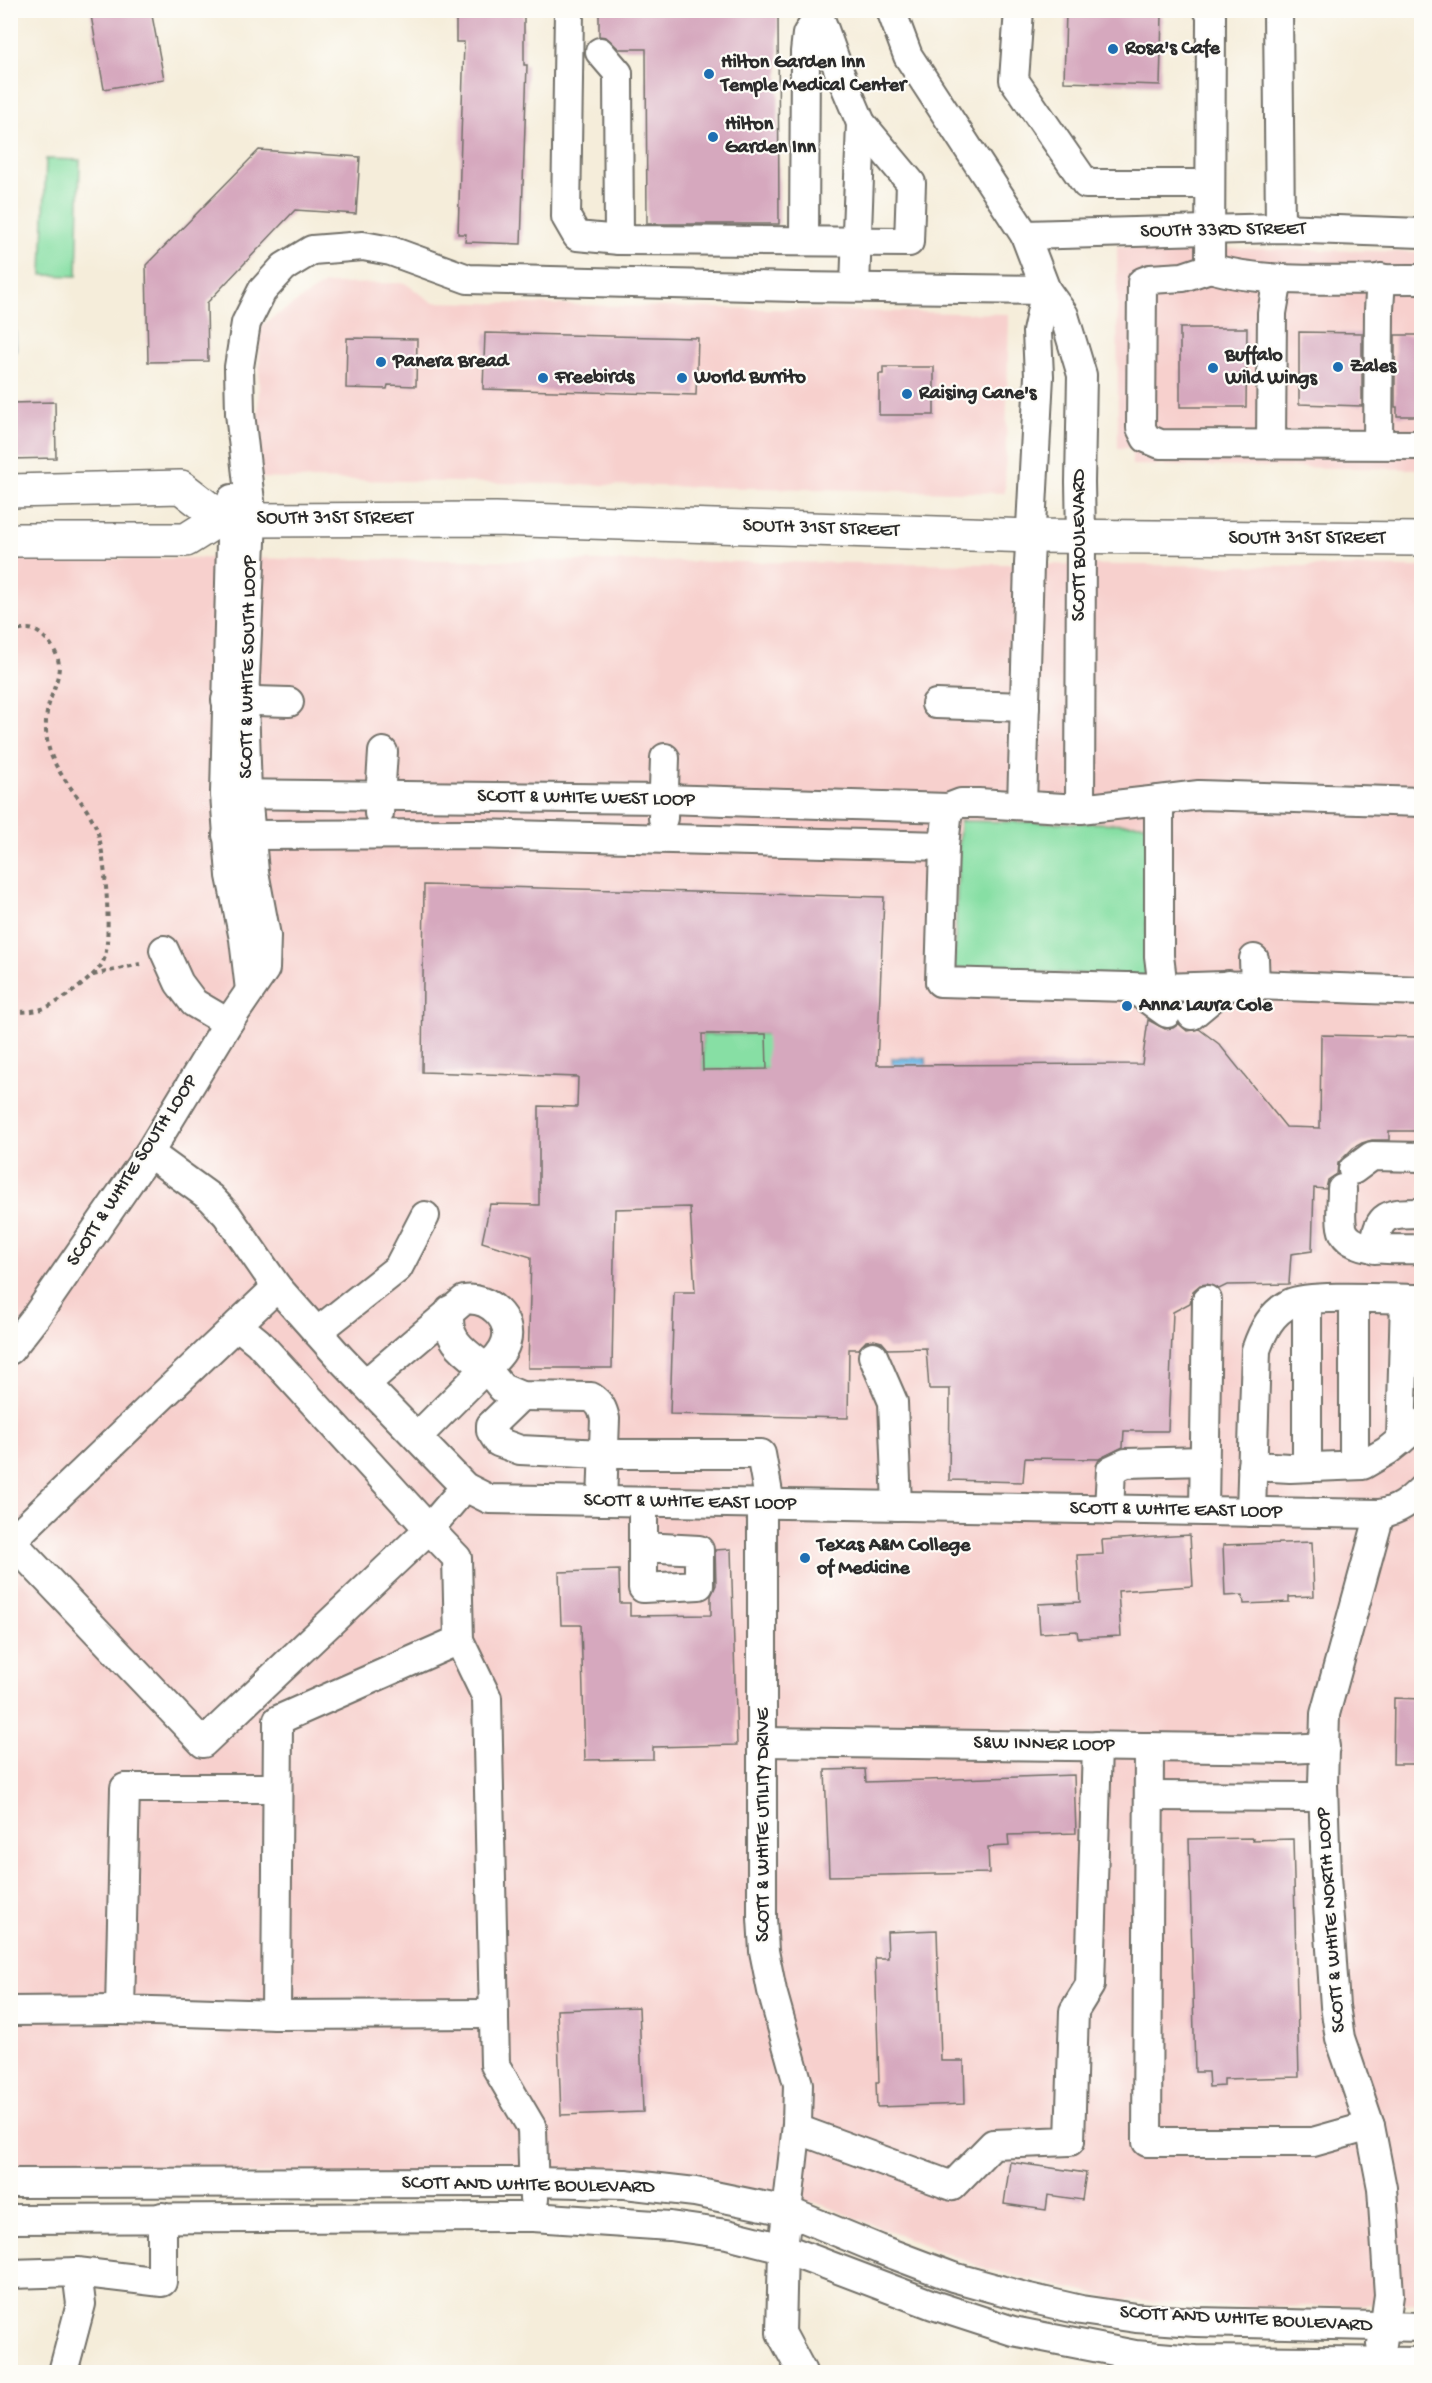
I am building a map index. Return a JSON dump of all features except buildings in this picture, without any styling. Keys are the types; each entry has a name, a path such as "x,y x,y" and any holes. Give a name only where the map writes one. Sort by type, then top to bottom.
{"main road":[{"path":"10,491 181,488 234,519"},
{"name":"SOUTH 31ST STREET","path":"234,519 496,519 1032,536 1422,539"},
{"path":"10,540 186,540 234,519"}],"street":[{"name":"SCOTT BOULEVARD","path":"891,10 908,56 1025,235 1046,290 1064,315 1082,375 1080,808"},
{"path":"1019,10 1014,80 1086,184 1210,184"},
{"path":"1208,10 1211,15 1210,268"},
{"path":"1278,10 1280,228"},
{"path":"582,29 566,218 577,236 619,240 909,242 911,183 861,123 818,14"},
{"path":"804,241 804,52 807,34 818,14"},
{"path":"582,29 618,73 619,240"},
{"path":"855,286 861,123"},
{"name":"SOUTH 33RD STREET","path":"1025,235 1280,228 1422,233"},
{"name":"SCOTT & WHITE SOUTH LOOP","path":"10,1350 35,1318 149,1154 250,990 244,939 231,876 239,835 236,793 234,519 240,413 238,366 246,322 262,291 284,267 312,250 363,246 391,250 468,279 1046,290"},
{"path":"1422,279 1278,279 1233,275 1210,268 1183,277 1150,279 1142,282 1141,428 1146,438 1160,444 1422,445"},
{"path":"1378,444 1381,278"},
{"path":"1271,444 1272,313 1278,279"},
{"path":"1022,805 1029,564 1039,376 1037,332 1046,290"},
{"path":"235,700 289,702"},
{"path":"936,704 1025,707"},
{"path":"378,833 383,753"},
{"path":"662,838 665,758"},
{"name":"SCOTT & WHITE WEST LOOP","path":"236,793 664,799 948,808 961,803 1080,808 1199,795 1422,802"},
{"path":"1159,800 1159,956 1174,1005"},
{"path":"948,808 944,846 940,982 1131,987 1174,1005 1245,976"},
{"name":"SCOTT & WHITE WEST LOOP","path":"239,835 378,833 944,846"},
{"path":"1131,987 1159,956"},
{"path":"152,957 179,983 194,1003 228,1023"},
{"path":"1174,1005 1245,976 1422,991"},
{"name":"SCOTT & WHITE EAST LOOP","path":"149,1154 210,1198 227,1215 277,1287 317,1332 465,1487 489,1499 1380,1514"},
{"path":"1422,1157 1372,1156 1347,1179 1342,1228 1345,1235 1353,1242 1375,1249 1422,1249"},
{"path":"1375,1249 1375,1235 1386,1217 1392,1213 1422,1213"},
{"path":"317,1332 398,1268 425,1216"},
{"path":"277,1287 11,1541 204,1743 429,1528 465,1487"},
{"path":"365,1384 464,1300 476,1298 487,1302 499,1313 507,1332 506,1343 497,1358 417,1437"},
{"path":"1353,1465 1354,1299"},
{"path":"1251,1512 1252,1466 1256,1350 1264,1327 1278,1312 1293,1302 1413,1299 1411,1431 1363,1465 1252,1466"},
{"path":"1204,1511 1207,1300"},
{"path":"1306,1467 1307,1300"},
{"path":"450,1310 449,1330 455,1341 486,1368 502,1388 521,1396 591,1397 598,1401 604,1410 605,1419 602,1501"},
{"path":"237,1325 258,1342 457,1558 459,1640 487,1698 495,2065 532,2128 535,2182 533,2217"},
{"path":"873,1356 893,1402 897,1506"},
{"path":"521,1396 491,1425 491,1431 498,1442 520,1450 603,1454"},
{"name":"SCOTT & WHITE UTILITY DRIVE","path":"603,1454 761,1454 766,1504 762,1918 764,1951 772,1991 798,2084 797,2129 783,2248 781,2333 802,2373"},
{"path":"1109,1510 1111,1470 1126,1463 1205,1461"},
{"path":"643,1502 643,1547"},
{"path":"1380,1514 1417,1503"},
{"name":"SCOTT & WHITE NORTH LOOP","path":"1378,2367 1389,2295 1382,2188 1370,2126 1340,2038 1335,2006 1323,1797 1325,1714 1380,1514"},
{"path":"276,2015 278,1720 459,1640"},
{"name":"S&W INNER LOOP","path":"763,1742 1290,1749 1325,1747"},
{"path":"797,2129 952,2186 993,2144 1070,2141 1074,2011 1090,1985 1096,1746"},
{"path":"1149,1747 1147,2142 1313,2142 1370,2126"},
{"path":"120,2010 125,1788 277,1788"},
{"path":"1150,1796 1323,1797"},
{"path":"10,2011 120,2010 276,2015 494,2014"},
{"name":"SCOTT AND WHITE BOULEVARD","path":"10,2183 535,2182 625,2184 695,2192 787,2211 953,2277 1081,2310 1136,2318 1184,2321 1422,2327"},
{"path":"10,2274 77,2272 162,2282 162,2217"},
{"name":"SCOTT AND WHITE BOULEVARD","path":"10,2219 533,2217 670,2226 727,2234 783,2248 933,2305 1013,2331 1135,2355 1195,2360 1378,2367 1422,2362"},
{"path":"63,2373 81,2304 77,2272"}],"path":[{"path":"10,633 29,629 37,632 57,655 59,667 46,720 48,747 57,767 96,827 103,866 108,944 103,963 66,996 44,1008 10,1012"},
{"path":"92,975 152,957"}],"shaded area":[{"path":"1117,246 1421,252 1421,469 1132,465 1132,448 1118,448"},
{"path":"405,283 432,302 1009,314 1005,493 257,478 260,326 324,284"},
{"path":"192,558 1421,567 1421,2303 1242,2308 1114,2299 986,2269 817,2203 686,2179 11,2171 10,560"}],"green space":[{"path":"46,159 80,160 77,276 42,275"},
{"path":"960,821 1147,824 1146,977 954,968"},
{"path":"766,1034 831,1068 703,1070 702,1035"}],"water":[{"path":"10,296 14,296 16,352 11,352"},
{"path":"892,1058 926,1058 927,1071 893,1071"}],"place":[{"name":"Rosa's Cafe","path":"1113,49"},
{"name":"Hilton Garden Inn Temple Medical Center","path":"709,74"},
{"name":"Hilton Garden Inn","path":"713,137"},
{"name":"Panera Bread","path":"381,362"},
{"name":"Zales","path":"1338,367"},
{"name":"Buffalo Wild Wings","path":"1213,368"},
{"name":"Freebirds","path":"543,378"},
{"name":"World Burrito","path":"682,378"},
{"name":"Raising Cane's","path":"907,394"},
{"name":"Anna Laura Cole","path":"1127,1006"},
{"name":"Texas A&M College of Medicine","path":"805,1558"}]}
